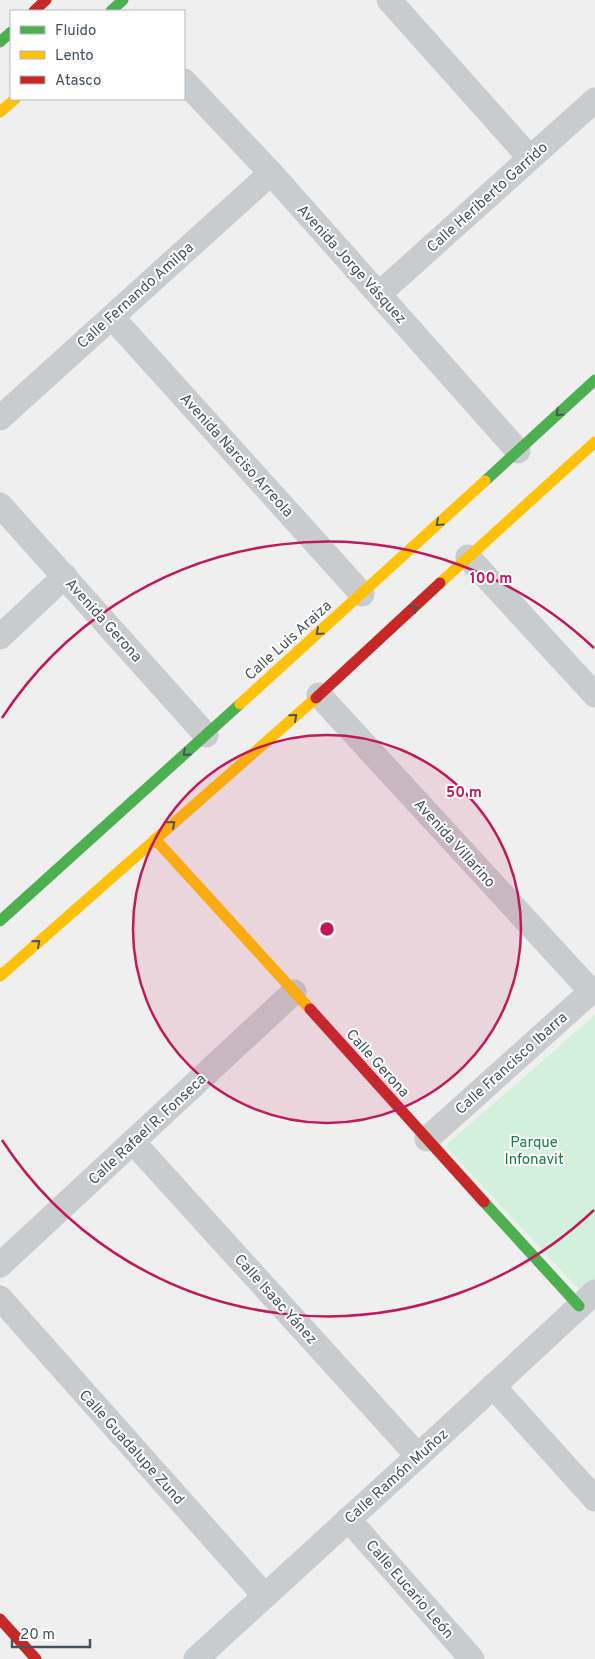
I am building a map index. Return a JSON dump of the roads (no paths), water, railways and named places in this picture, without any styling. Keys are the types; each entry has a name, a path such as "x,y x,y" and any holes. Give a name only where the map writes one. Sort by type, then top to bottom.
{"street":[{"path":"35,10 46,0"},
{"path":"389,0 530,158"},
{"path":"0,42 10,33"},
{"name":"Avenida Jorge Vásquez","path":"185,81 379,294 518,451"},
{"path":"0,112 14,100"},
{"name":"Calle Heriberto Garrido","path":"379,294 595,100"},
{"name":"Calle Fernando Amilpa","path":"0,418 270,173"},
{"name":"Avenida Narciso Arreola","path":"112,317 362,594"},
{"name":"Calle Luis Araiza","path":"0,921 362,594 595,380"},
{"path":"0,976 319,695 595,442"},
{"name":"Avenida Gerona","path":"0,505 206,735"},
{"path":"468,557 595,695"},
{"path":"0,637 65,576"},
{"name":"Avenida Villarino","path":"319,695 593,989"},
{"name":"Calle Gerona","path":"155,839 427,1139 587,1299"},
{"name":"Calle Francisco Ibarra","path":"427,1139 593,989"},
{"name":"Calle Rafael R. Fonseca","path":"0,1265 294,992"},
{"name":"Calle Isaac Yánez","path":"133,1142 418,1456"},
{"name":"Calle Guadalupe Zund","path":"0,1298 265,1596"},
{"name":"Calle Ramón Muñoz","path":"196,1659 587,1299"},
{"path":"493,1386 595,1499"},
{"name":"Calle Eucario León","path":"348,1519 472,1659"},
{"path":"0,1619 36,1659"}],"park label":[{"name":"Parque Infonavit","path":"534,1150"}]}
